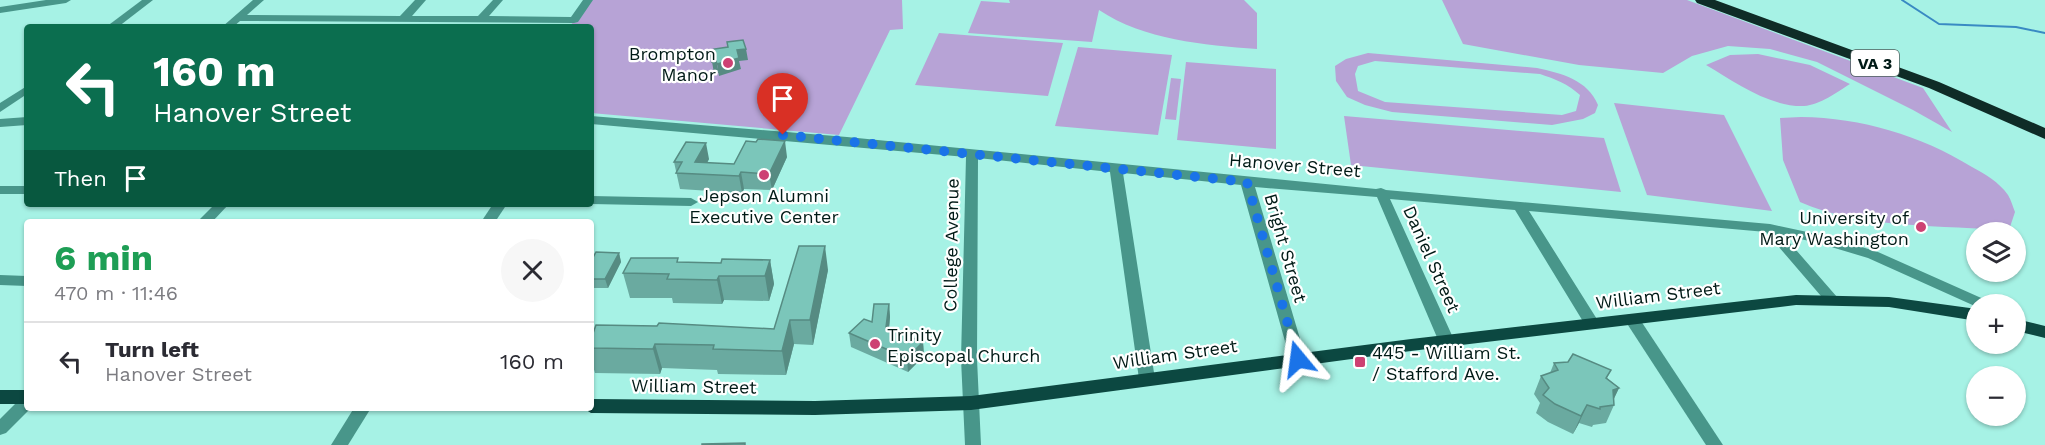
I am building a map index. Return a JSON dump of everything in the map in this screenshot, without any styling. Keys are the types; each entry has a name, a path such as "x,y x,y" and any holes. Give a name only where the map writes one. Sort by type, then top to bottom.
{"highway":[{"name":"VA 3","path":"1702,0 1924,81 2045,134"},
{"name":"VA 3","path":"1721,0 1953,85 2045,125"}],"main road":[{"name":"William Street","path":"594,406 816,408 971,403 1298,359 1760,304 1832,300 1889,302 1966,313"},
{"path":"2026,327 2045,332"},
{"path":"0,397 24,397"}],"street":[{"path":"0,10 66,0"},
{"path":"115,24 148,0"},
{"path":"231,24 259,0"},
{"path":"398,24 421,0"},
{"path":"482,18 498,0"},
{"path":"238,18 482,18 521,23 574,20 588,0"},
{"path":"0,108 24,91"},
{"name":"Hanover Street","path":"594,120 816,138 1247,182 1770,228 1821,239 1873,255 1966,296"},
{"path":"0,123 24,121"},
{"name":"College Avenue","path":"972,153 969,359 973,445"},
{"path":"1116,168 1147,379"},
{"name":"Bright Street","path":"1247,182 1298,359"},
{"path":"0,189 24,190"},
{"name":"Daniel Street","path":"1381,192 1447,342"},
{"path":"594,200 691,202"},
{"path":"1519,205 1592,324"},
{"path":"207,219 219,207"},
{"path":"1770,228 1832,300"},
{"path":"0,280 24,280"},
{"path":"1632,319 1715,445"},
{"path":"2026,323 2045,332"},
{"path":"0,429 24,405"},
{"path":"339,445 361,411"}],"shaded area":[{"path":"592,0 902,0 903,29 890,30 839,135 594,113 594,24 572,24"},
{"path":"1009,0 1244,0 1257,13 1257,49 1175,39 1135,28 1099,10 1092,42 968,33 981,1 1010,3"},
{"path":"1442,0 1687,0 1923,88 1952,132 1817,62 1770,49 1728,46 1692,56 1663,73 1579,65 1463,44"},
{"path":"939,33 1063,43 1048,96 915,85"},
{"path":"1078,47 1172,55 1158,135 1055,126"},
{"path":"1368,53 1537,68 1573,79 1588,89 1598,105 1595,113 1583,119 1552,125 1392,112 1365,105 1347,97 1336,81 1335,66 1346,59","holes":["1375,61 1540,74 1561,82 1580,95 1576,111 1562,115 1385,102 1358,91 1355,74 1358,66"]},
{"path":"1758,54 1810,65 1850,84 1816,103 1804,106 1791,105 1765,98 1706,65 1730,55"},
{"path":"1186,62 1276,69 1276,149 1177,140"},
{"path":"1171,78 1181,79 1176,120 1165,119"},
{"path":"1614,103 1724,115 1772,211 1647,195"},
{"path":"1344,116 1604,138 1621,192 1351,165"},
{"path":"1780,118 1824,118 1868,125 1890,130 1932,146 1982,172 2000,186 2008,195 2015,212 2012,222 1966,222 1966,228 1903,224 1848,217 1800,202 1783,160"}],"building":[{"path":"743,40 746,49 737,50 739,58 717,64 716,61 712,62 710,54 715,53 714,49 728,47 727,42"},
{"path":"758,139 785,141 769,174 741,172 739,176 676,173 682,162 674,162 686,142 706,143 695,162 734,164 746,141 756,142"},
{"path":"799,246 825,246 810,320 790,320 782,351 713,349 714,345 655,344 653,349 594,348 596,325 657,326 659,323 774,329"},
{"path":"596,252 619,253 605,279 594,279"},
{"path":"631,258 678,258 677,262 721,263 722,259 770,260 765,276 719,276 717,280 667,279 669,274 623,273"},
{"path":"874,304 889,304 886,327 923,342 907,358 849,333 864,319 872,322"},
{"path":"1573,354 1611,370 1606,378 1619,388 1613,390 1614,405 1600,407 1600,409 1587,405 1581,416 1555,404 1543,395 1549,388 1541,376 1558,370 1554,363 1568,362"},
{"path":"745,443 745,445 702,445 702,444"}],"waterway":[{"path":"1902,0 1939,24 2016,27 2045,33"}],"place":[{"name":"Brompton Manor","path":"728,63"},
{"name":"Jepson Alumni Executive Center","path":"764,175"},
{"name":"University of Mary Washington","path":"1921,227"},
{"name":"Trinity Episcopal Church","path":"875,344"},
{"name":"445 - William St. / Stafford Ave.","path":"1360,362"}],"route":[{"path":"783,135 1247,182 1298,359"}]}
